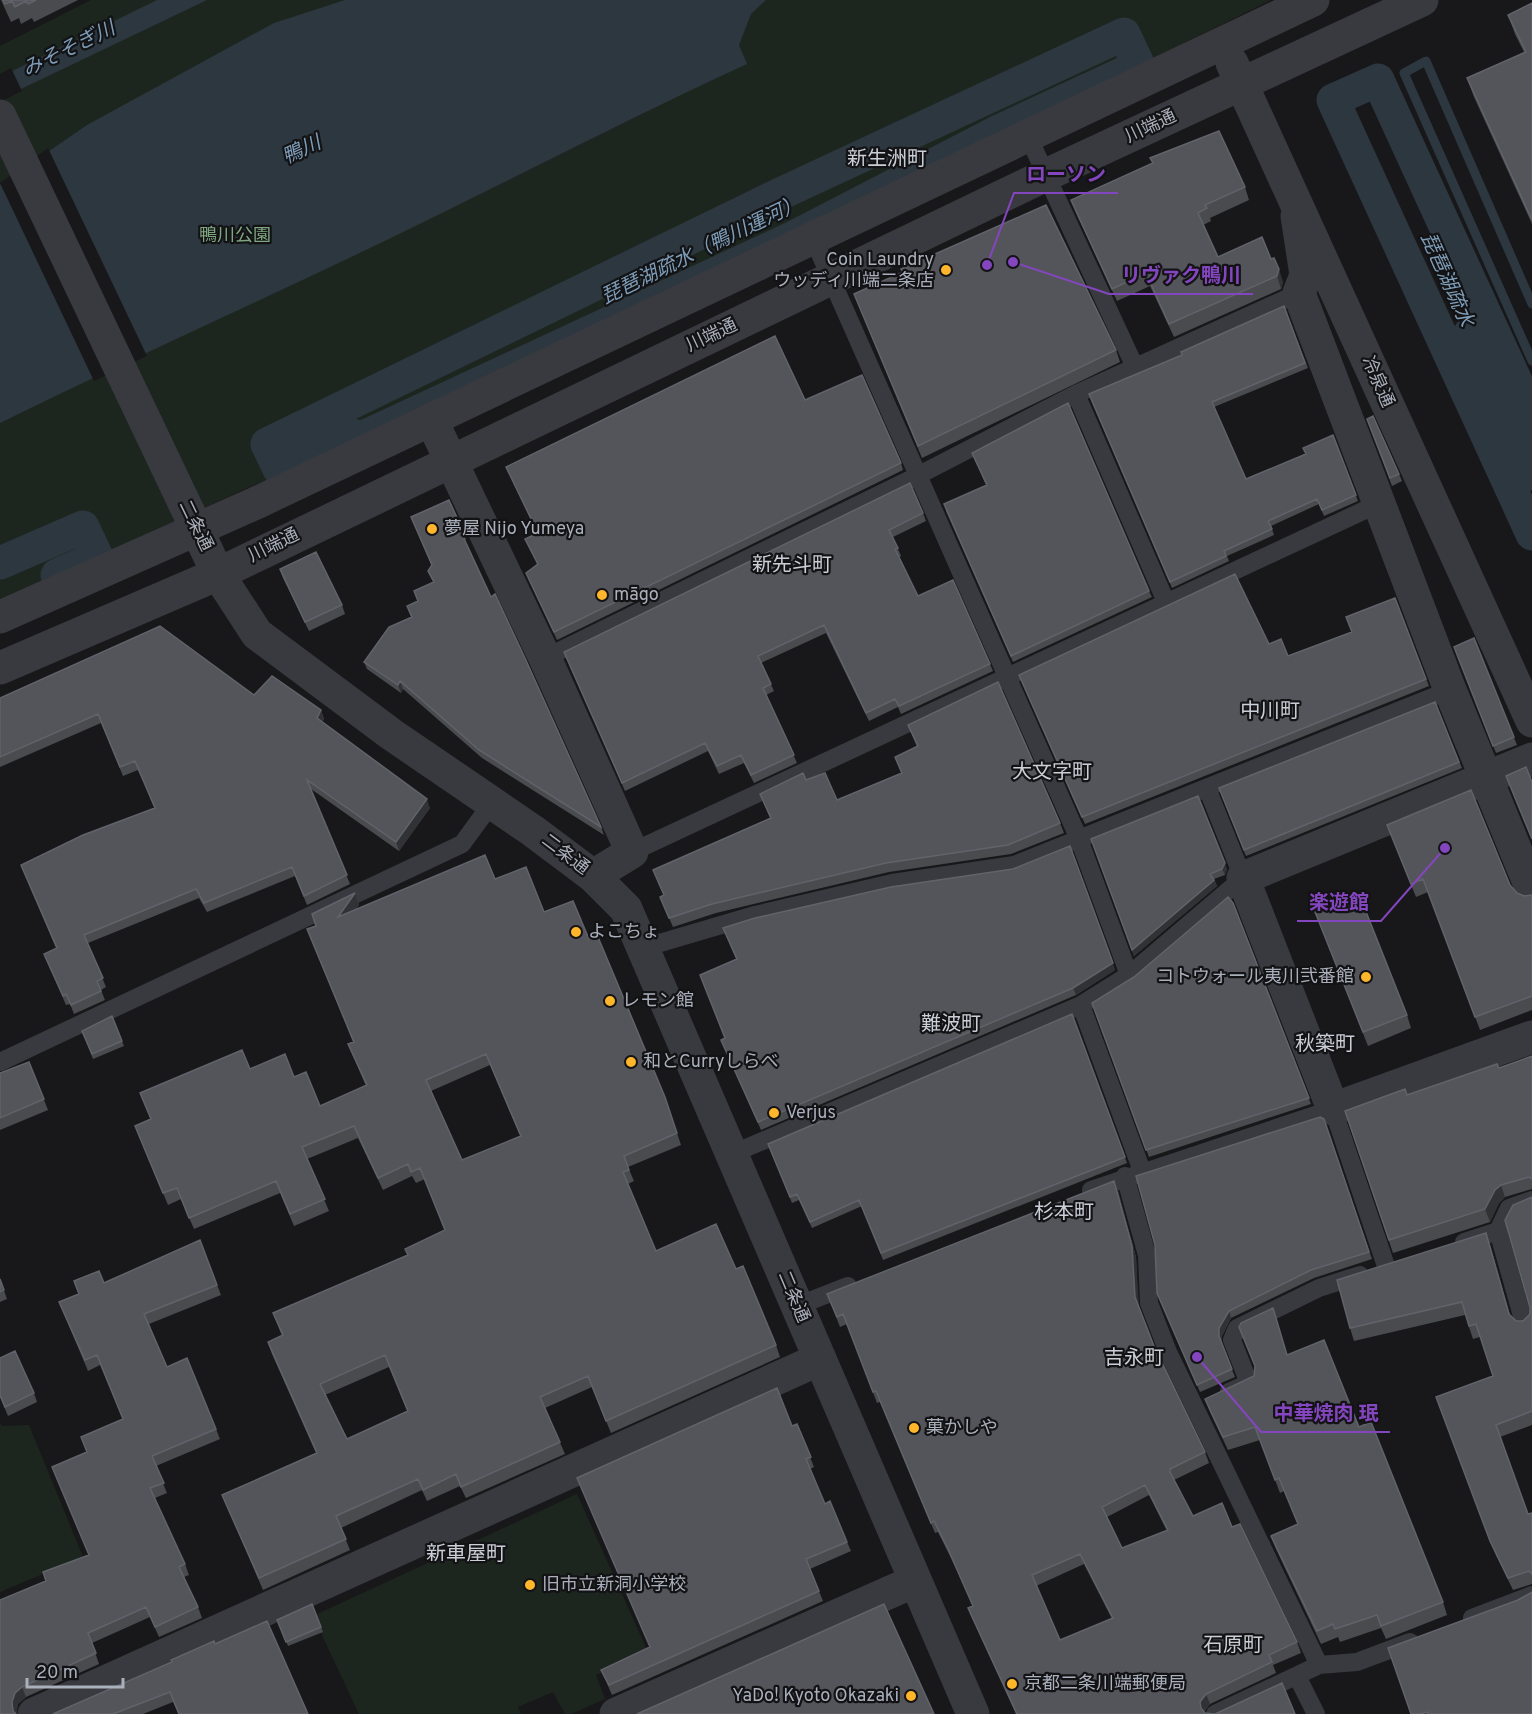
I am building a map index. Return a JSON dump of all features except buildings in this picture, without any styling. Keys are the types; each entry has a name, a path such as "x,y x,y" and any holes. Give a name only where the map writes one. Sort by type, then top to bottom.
{"street":[{"path":"0,617 197,530 1313,0"},
{"name":"川端通","path":"0,668 218,574 450,460 831,280 1046,175 1422,0"},
{"name":"冷泉通","path":"1223,42 1532,721"},
{"name":"二条通","path":"0,116 218,574 257,634 391,734 593,876 626,909 973,1714"},
{"path":"1294,199 1306,275 1299,292 1450,690 1532,890"},
{"path":"431,419 545,657 632,852 593,876"},
{"path":"1532,759 1243,878 1333,1109 1532,1037"},
{"path":"34,1714 820,1359"},
{"path":"616,1714 915,1581"}],"lane":[{"path":"1028,136 1135,368"},
{"path":"813,238 916,476 1080,839 1129,975"},
{"path":"545,657 916,476 1076,394 1299,292"},
{"path":"1076,394 1166,603"},
{"path":"632,852 1380,503"},
{"path":"643,948 755,915 882,885 1014,865 1450,690"},
{"path":"732,1154 1081,1005 1129,975 1243,878 1207,788"},
{"path":"0,1062 462,844 492,803"},
{"path":"1081,1005 1134,1174 1147,1255 1149,1303 1194,1407 1319,1665"},
{"path":"1071,1198 1134,1174 1333,1109 1386,1266"},
{"path":"1524,1323 1498,1231 1509,1208 1532,1200"},
{"path":"1442,1249 1498,1231"},
{"path":"1194,1407 1248,1383 1232,1340 1237,1328 1318,1288 1408,1259"},
{"path":"797,1306 863,1280"},
{"path":"1455,1624 1532,1595"},
{"path":"1215,1714 1319,1665 1357,1662 1422,1637"},
{"path":"1297,1676 1316,1714"}],"green space":[{"name":"鴨川公園","path":"91,0 1271,0 794,237 97,557 0,599 0,46"},
{"path":"0,1423 2,1426 29,1425 83,1557 0,1592"},
{"path":"577,1494 648,1652 596,1675 605,1699 571,1714 565,1714 553,1692 518,1707 521,1714 359,1714 313,1616"}],"water":[{"name":"みそそぎ川","path":"157,0 207,0 0,99 0,77"},
{"name":"鴨川","path":"345,0 766,0 751,14 739,45 747,64 393,237 0,423 0,185 87,125 274,23"}],"pier":[{"path":"11,68 22,91 0,102 0,74"},
{"path":"48,148 147,356 94,381 0,183"}],"waterway":[{"name":"琵琶湖疏水（鴨川運河）","path":"1124,34 1139,66 1001,130 794,237 357,440 353,435 279,469 267,444 780,194 1124,34"},
{"path":"1532,304 1426,61 1404,73 1532,361"},
{"path":"1532,416 1378,80 1333,100 1532,534"},
{"name":"琵琶湖疏水","path":"1470,333 1532,474"},
{"path":"0,563 83,527 97,557 57,575"}],"place":[{"name":"リヴァク鴨川","path":"1013,262"},
{"name":"ローソン","path":"987,265"},
{"name":"Coin Laundry ウッディ川端二条店","path":"946,270"},
{"name":"夢屋 Nijo Yumeya","path":"432,529"},
{"name":"māgo","path":"602,595"},
{"name":"楽遊館","path":"1445,848"},
{"name":"よこちょ","path":"576,932"},
{"name":"コトウォール夷川弐番館","path":"1366,977"},
{"name":"レモン館","path":"610,1001"},
{"name":"和とCurryしらべ","path":"631,1062"},
{"name":"Verjus","path":"774,1113"},
{"name":"中華焼肉 珉","path":"1197,1357"},
{"name":"菓かしや","path":"914,1428"},
{"name":"旧市立新洞小学校","path":"530,1585"},
{"name":"京都二条川端郵便局","path":"1012,1684"},
{"name":"YaDo! Kyoto Okazaki","path":"911,1696"}],"district":[{"name":"新生洲町","path":"887,160"},
{"name":"新先斗町","path":"792,566"},
{"name":"中川町","path":"1270,712"},
{"name":"大文字町","path":"1052,773"},
{"name":"難波町","path":"951,1025"},
{"name":"秋築町","path":"1325,1045"},
{"name":"杉本町","path":"1064,1213"},
{"name":"吉永町","path":"1134,1359"},
{"name":"新車屋町","path":"466,1555"},
{"name":"石原町","path":"1233,1646"}]}
